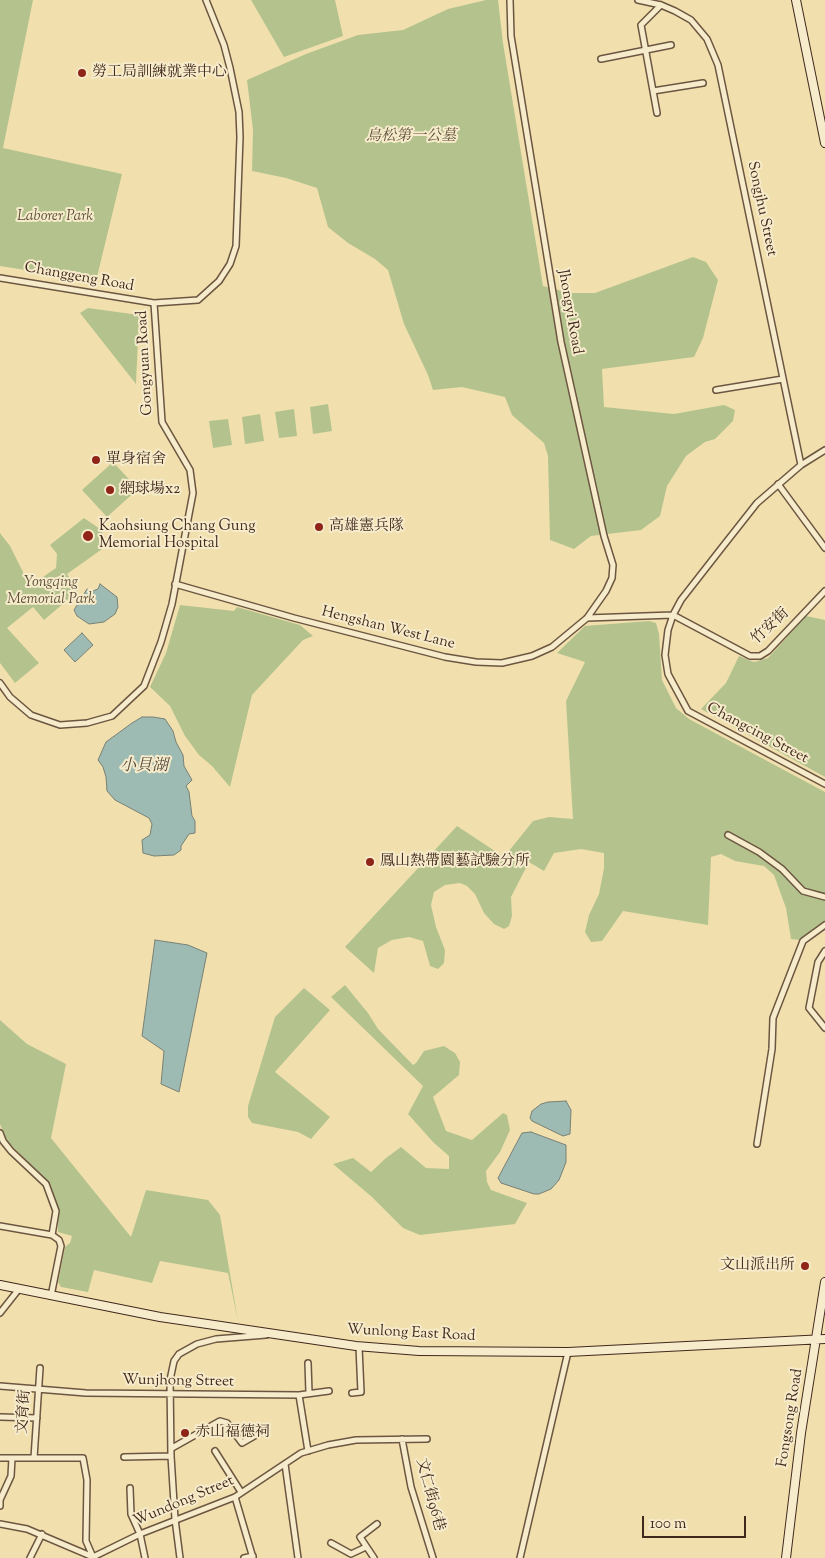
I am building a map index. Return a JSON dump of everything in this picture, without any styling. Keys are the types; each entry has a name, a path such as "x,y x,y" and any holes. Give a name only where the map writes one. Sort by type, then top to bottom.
{"street":[{"name":"Gongyuan Road","path":"0,683 10,697 30,715 60,725 87,723 112,716 144,686 161,642 172,604 193,493 190,470 162,422 154,304 198,300 219,281 230,264 236,246 240,137 239,112 224,44 206,0"},
{"name":"Jhongyi Road","path":"510,0 511,36 561,342 604,536 613,565 612,578 606,591 587,618"},
{"name":"Songjhu Street","path":"638,0 661,5 676,11 690,20 707,39 718,65 801,465"},
{"path":"796,0 825,143"},
{"path":"657,113 641,25 661,5"},
{"path":"600,59 671,45"},
{"path":"653,91 703,83"},
{"name":"Changgeng Road","path":"0,278 154,304"},
{"path":"716,390 783,379"},
{"name":"Changcing Street","path":"825,450 801,465 757,503 681,600 668,630 665,655 668,674 688,711 825,784"},
{"path":"778,484 825,548"},
{"name":"Hengshan West Lane","path":"176,584 294,618 445,657 476,662 502,663 532,656 552,647 587,618"},
{"name":"竹安街","path":"673,615 750,656 760,656 768,651 825,591"},
{"path":"587,618 673,615"},
{"path":"728,835 759,852 782,869 803,891 825,897"},
{"path":"757,1144 772,1049 772,1018 803,941 825,925"},
{"path":"825,951 818,962 809,1008 825,1028"},
{"path":"0,1133 11,1152 46,1184 56,1211 52,1235"},
{"path":"0,1226 52,1235 59,1240 60,1246 51,1296"},
{"name":"Fongsong Road","path":"786,1558 797,1466 825,1282"},
{"name":"Wunlong East Road","path":"0,1285 160,1318 360,1347 419,1351 568,1352 825,1339"},
{"path":"0,1312 19,1289"},
{"path":"180,1558 175,1520 171,1456 170,1380 174,1361 179,1354 197,1344 216,1339 276,1335"},
{"path":"352,1392 361,1392 360,1347"},
{"path":"520,1558 568,1352"},
{"path":"308,1363 309,1393"},
{"name":"文育街","path":"34,1458 40,1368"},
{"name":"Wunjhong Street","path":"0,1386 86,1393 299,1395 330,1391"},
{"path":"299,1395 308,1451"},
{"path":"0,1417 37,1418"},
{"path":"172,1448 220,1421 228,1423 242,1443 263,1431"},
{"name":"文仁街96巷","path":"402,1439 411,1487 433,1558"},
{"name":"Wundong Street","path":"93,1558 140,1534 235,1497 301,1453 356,1440 427,1439"},
{"path":"215,1450 241,1492"},
{"path":"124,1457 171,1456"},
{"path":"0,1458 83,1458 86,1480 86,1541 93,1558"},
{"path":"0,1506 0,1500 11,1476 12,1458"},
{"path":"285,1464 298,1558"},
{"path":"130,1488 131,1514 140,1534 146,1558"},
{"path":"235,1497 253,1557 244,1558"},
{"path":"0,1524 42,1534 93,1558"},
{"path":"374,1558 360,1537 377,1524"},
{"path":"30,1558 42,1534"},
{"path":"331,1543 351,1554 366,1547"}],"green space":[{"name":"Laborer Park","path":"0,0 33,0 3,148 122,174 96,281 0,266"},
{"path":"251,0 335,0 343,36 284,57"},
{"name":"鳥松第一公墓","path":"486,0 498,0 503,43 543,286 569,293 595,293 693,257 706,262 718,280 703,338 694,357 602,369 604,407 674,414 724,405 735,410 733,421 715,439 705,442 686,456 667,486 660,516 641,530 591,536 574,549 550,540 548,456 544,443 512,415 505,397 462,387 433,390 404,324 388,270 328,227 317,188 286,178 252,171 253,130 247,80 306,54 358,35 403,30 448,9"},
{"path":"88,308 139,315 136,384 80,313"},
{"path":"328,404 332,431 313,434 310,407"},
{"path":"294,409 297,436 279,438 275,412"},
{"path":"260,414 264,441 245,444 242,417"},
{"path":"228,419 232,445 213,448 209,421"},
{"name":"網球場x2","path":"113,462 138,489 107,517 82,490"},
{"name":"Yongqing Memorial Park","path":"84,518 100,529 105,537 105,547 67,574 78,591 44,620 33,607 7,628 39,663 15,683 0,663 0,533 10,546 30,586 56,568 57,554 50,545"},
{"path":"180,605 234,611 237,607 300,625 313,636 303,640 252,695 230,787 212,766 199,755 185,736 170,706 150,687 166,653"},
{"path":"806,616 825,620 825,777 701,709 726,683 739,656 754,662 768,658"},
{"path":"649,621 656,623 659,634 662,680 676,708 689,719 825,792 825,922 823,925 800,940 791,939 786,908 774,875 764,866 735,861 721,854 711,857 708,925 623,911 602,941 591,942 585,932 589,915 599,894 604,868 604,853 581,849 554,853 544,871 529,862 511,897 512,916 509,926 504,929 494,924 484,913 475,894 467,886 460,883 445,885 434,892 431,905 436,927 445,950 444,963 438,969 430,966 423,941 409,937 392,940 378,948 374,973 345,947 457,826 504,857 533,821 549,817 573,819 566,701 585,662 557,653 585,626"},
{"path":"345,985 368,1013 378,1029 413,1065 424,1051 444,1046 455,1053 460,1062 459,1075 433,1097 446,1131 472,1140 503,1113 507,1115 510,1130 500,1152 486,1171 487,1182 491,1190 527,1203 515,1224 420,1235 403,1228 372,1197 333,1164 353,1158 371,1172 401,1147 426,1168 449,1169 449,1156 433,1142 408,1114 423,1086 331,997"},
{"path":"304,988 330,1010 275,1072 330,1117 311,1139 298,1132 252,1123 248,1117 248,1106 275,1017"},
{"path":"0,1020 27,1044 66,1064 51,1138 131,1237 146,1190 208,1200 220,1215 238,1321 228,1273 160,1261 152,1283 94,1270 88,1292 61,1287 58,1282 65,1247 70,1243 72,1236 58,1232 58,1211 50,1184 7,1141 0,1124"}],"water":[{"path":"100,584 117,597 118,607 115,614 104,622 89,624 77,616 74,610 87,589 93,591 98,589"},
{"path":"82,633 93,645 75,662 64,650"},
{"name":"小貝湖","path":"142,717 165,719 173,731 183,755 184,766 192,780 186,786 189,792 192,816 195,821 195,833 189,834 181,846 181,850 174,855 154,856 143,853 142,840 150,835 152,824 149,818 115,800 107,791 106,777 103,767 98,760 106,742"},
{"path":"155,940 188,945 207,953 179,1092 161,1084 164,1051 142,1036"},
{"path":"566,1101 571,1110 570,1134 563,1136 532,1121 530,1118 532,1111 541,1104"},
{"path":"531,1132 566,1145 566,1162 559,1180 551,1189 539,1194 501,1183 498,1178 522,1133"}],"place":[{"name":"勞工局訓練就業中心","path":"82,73"},
{"name":"單身宿舍","path":"96,460"},
{"name":"網球場x2","path":"110,490"},
{"name":"高雄憲兵隊","path":"319,527"},
{"name":"Kaohsiung Chang Gung Memorial Hospital","path":"88,536"},
{"name":"鳳山熱帶園藝試驗分所","path":"370,862"},
{"name":"文山派出所","path":"805,1266"},
{"name":"赤山福德祠","path":"185,1433"}]}
